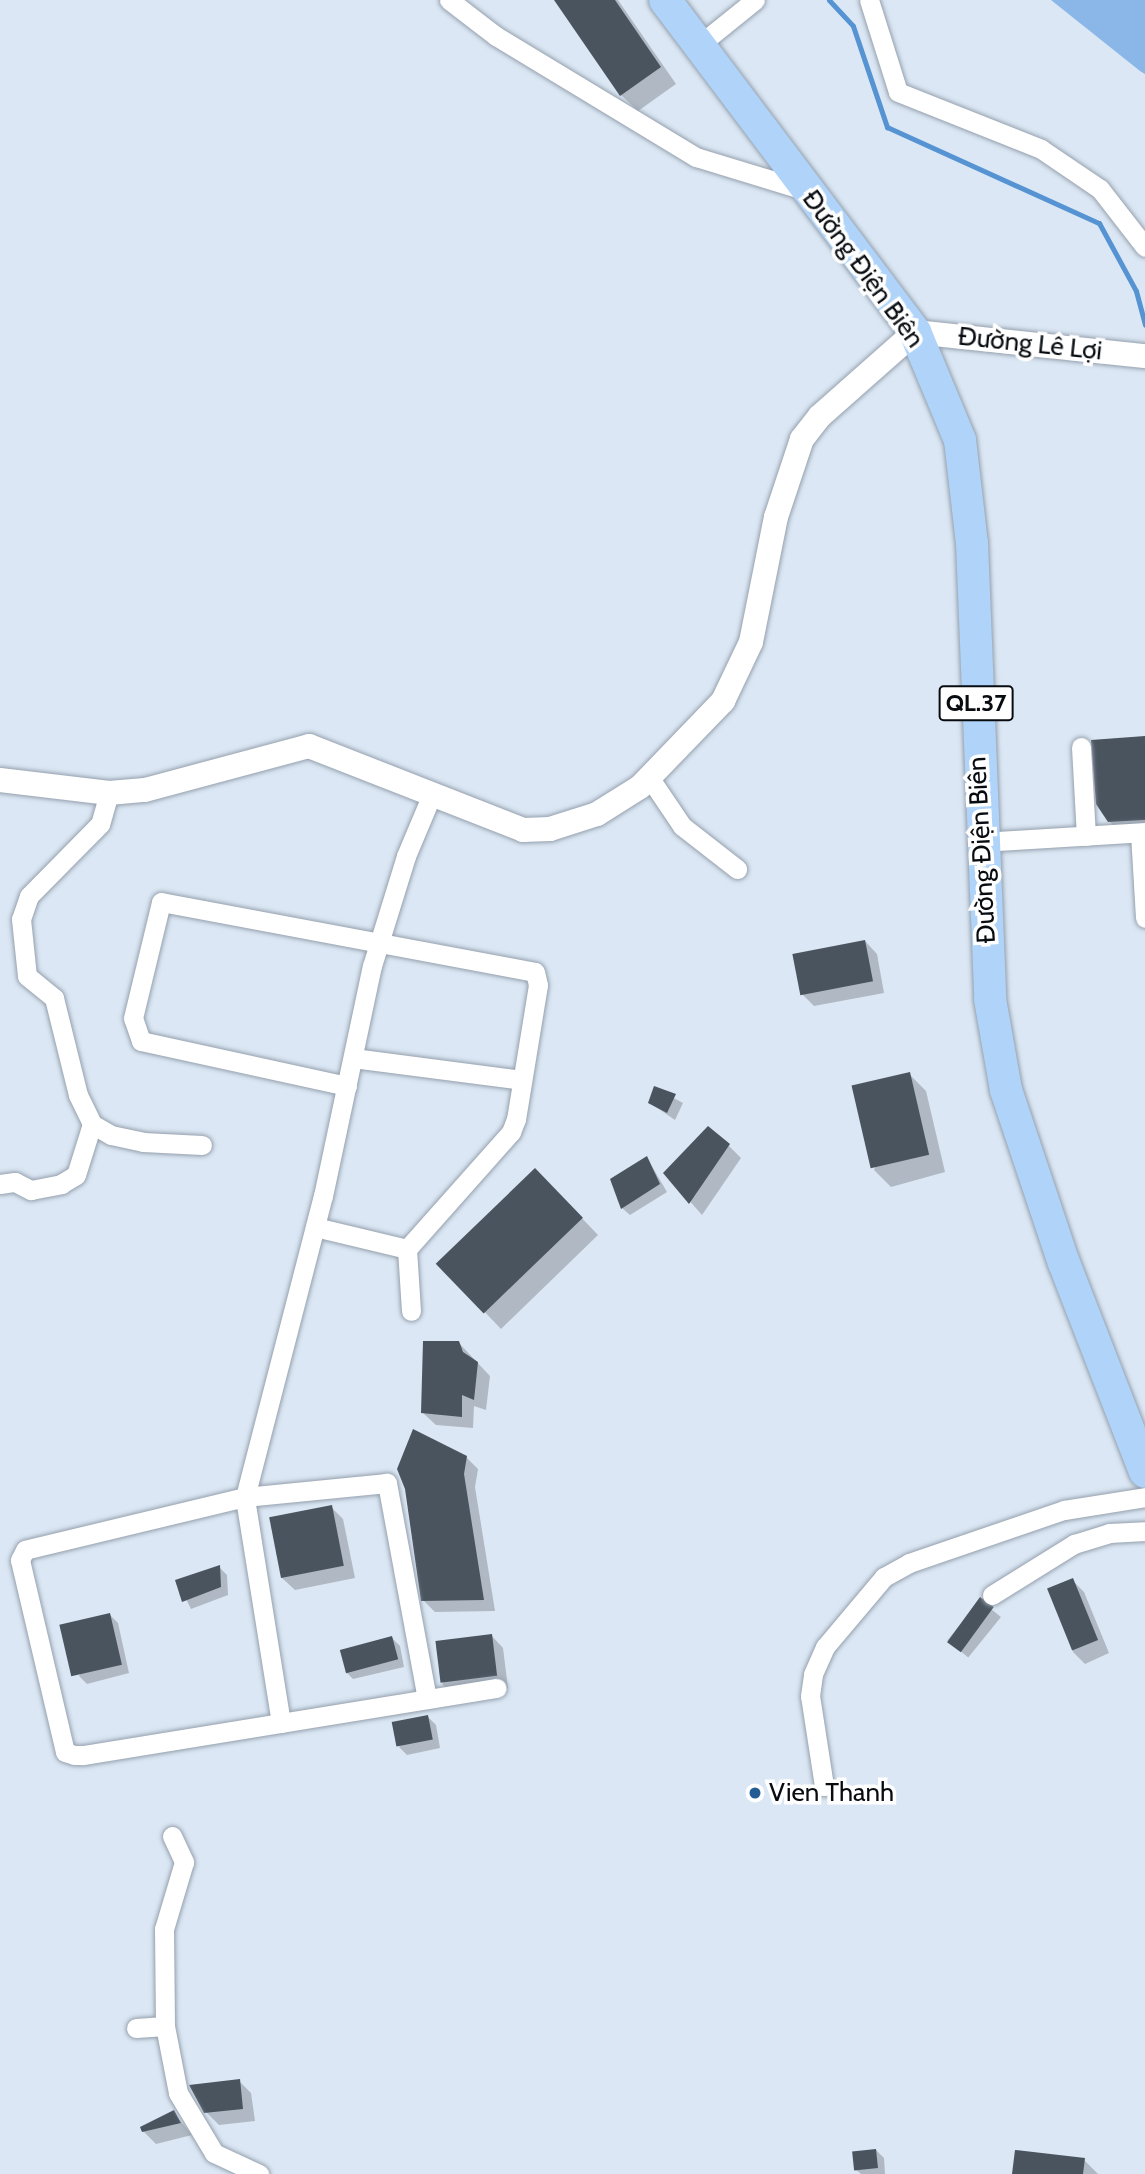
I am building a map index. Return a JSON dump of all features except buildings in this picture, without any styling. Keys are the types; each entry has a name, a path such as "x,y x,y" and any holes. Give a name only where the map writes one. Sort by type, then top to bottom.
{"main road":[{"name":"Đường Điện Biên","path":"665,0 915,332 960,440 972,543 990,999 1006,1090 1064,1263 1145,1472"}],"street":[{"path":"449,0 496,36 696,157 808,191"},
{"path":"698,46 755,0"},
{"path":"869,0 898,92 1041,149 1100,190 1145,247"},
{"path":"0,781 109,793 145,790 309,746 523,830 550,829 597,814 649,777 723,701 751,642 776,517 802,439 820,416 915,332"},
{"name":"Đường Lê Lợi","path":"915,332 1133,355"},
{"path":"1081,747 1086,836"},
{"path":"649,777 682,826 737,869"},
{"path":"109,793 100,824 29,896 21,919 27,976 54,998 78,1095 92,1124 111,1135 144,1142 202,1145"},
{"path":"281,1723 245,1497 315,1227 380,942 406,856 432,794"},
{"path":"982,842 1142,832 1145,918"},
{"path":"347,1087 141,1041 133,1018 159,905 166,899 535,972 538,985 511,1132 407,1249 411,1311"},
{"path":"353,1058 522,1080"},
{"path":"0,1184 15,1182 31,1190 61,1184 76,1175 92,1124"},
{"path":"315,1227 407,1249"},
{"path":"427,1699 387,1483 245,1497 25,1550 21,1571 65,1752 83,1755 497,1688"},
{"path":"824,1786 810,1696 813,1674 825,1647 884,1577 909,1563 1065,1510 1145,1497"},
{"path":"992,1595 1074,1544 1109,1533 1145,1531"},
{"path":"172,1836 184,1863 164,1929 165,2026 178,2094 214,2153 259,2174"},
{"path":"136,2028 165,2026"}],"shaded area":[{"path":"1051,0 1145,0 1145,74 1140,71"}],"waterway":[{"path":"829,0 853,26 887,127 1099,223 1136,291 1145,325"}],"place":[{"name":"Vien Thanh","path":"755,1793"}]}
